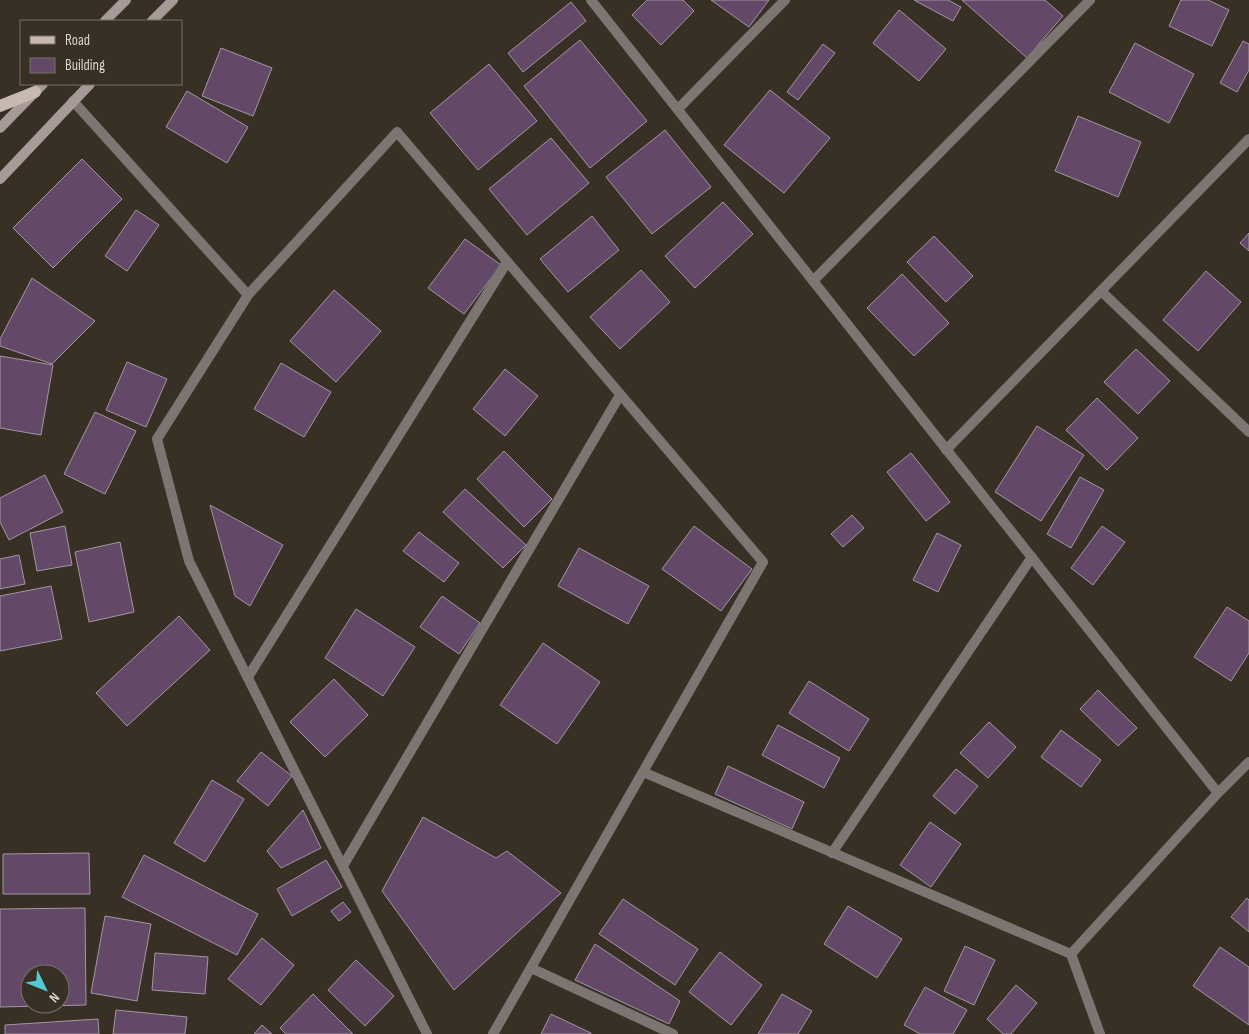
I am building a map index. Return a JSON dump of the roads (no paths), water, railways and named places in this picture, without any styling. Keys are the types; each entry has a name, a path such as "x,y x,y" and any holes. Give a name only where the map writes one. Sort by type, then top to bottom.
{"main road":[{"path":"0,106 39,88"}],"street":[{"path":"106,20 126,0"},
{"path":"153,20 174,0"},
{"path":"591,0 1218,793"},
{"path":"678,109 785,0"},
{"path":"813,281 1090,0"},
{"path":"0,179 89,85"},
{"path":"0,128 39,88"},
{"path":"72,101 248,295"},
{"path":"427,1034 189,561 157,439 248,295 397,132 763,562 493,1034"},
{"path":"946,450 1249,139"},
{"path":"248,677 507,262"},
{"path":"1101,291 1249,432"},
{"path":"343,866 620,395"},
{"path":"832,853 1032,557"},
{"path":"1071,954 1218,793 1249,762"},
{"path":"643,772 1071,954 1100,1034"},
{"path":"531,968 673,1034"}]}
